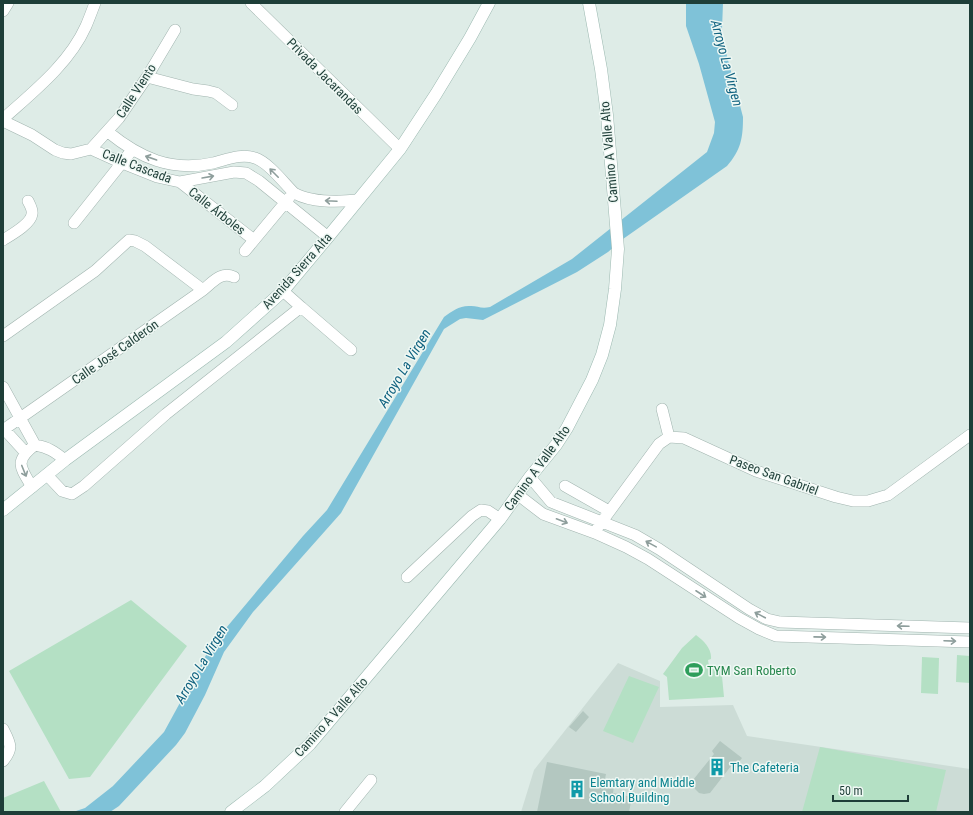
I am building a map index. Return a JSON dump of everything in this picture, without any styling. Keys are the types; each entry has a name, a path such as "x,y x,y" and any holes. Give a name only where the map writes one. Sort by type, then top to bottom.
{"street":[{"path":"3,11 8,3"},
{"path":"3,120 52,73 70,51 86,27 95,3"},
{"name":"Privada Jacarandas","path":"251,3 400,150"},
{"name":"Avenida Sierra Alta","path":"3,510 65,460 226,342 283,291 400,150 440,88 489,3"},
{"name":"Camino A Valle Alto","path":"236,811 310,744 500,519 517,494 556,445 567,428 592,380 602,355 610,325 615,289 617,246 607,116 601,69 589,3"},
{"name":"Calle Viento","path":"91,149 108,132 119,118 147,77 175,30"},
{"path":"147,77 193,89 216,93 232,105"},
{"name":"Calle Cascada","path":"3,120 54,150 71,154 91,149 157,177 180,182 234,172 246,173 253,176 328,237"},
{"name":"Calle Cascada","path":"108,132 132,150 146,157 162,162 185,166 204,165 242,156 251,157 263,162 294,193 317,200 358,200"},
{"path":"74,223 132,150"},
{"path":"232,158 234,172"},
{"name":"Calle Árboles","path":"180,182 254,240"},
{"path":"244,251 294,193"},
{"path":"3,240 31,219 32,210 28,201"},
{"path":"3,336 95,271 129,240 145,246 203,290"},
{"name":"Calle José Calderón","path":"3,429 21,418 203,290 218,277 230,276"},
{"path":"283,291 351,350"},
{"path":"47,475 62,492 72,494 84,486 166,414 301,307"},
{"path":"3,387 35,445"},
{"path":"595,533 601,522 658,444 669,436 662,409"},
{"path":"3,429 25,452"},
{"name":"Paseo San Gabriel","path":"669,436 684,438 756,471 836,497 853,501 868,500 888,495 970,435"},
{"path":"32,487 22,468 21,461 25,452 35,445 47,447 65,460"},
{"path":"530,477 551,502 636,536 659,549 749,609 767,619 780,622 970,628"},
{"path":"565,486 609,511"},
{"path":"517,494 544,514 595,533 648,559 739,618 776,636 970,642"},
{"path":"544,514 551,502"},
{"path":"407,577 472,516 481,510 488,510 500,519"},
{"path":"680,580 688,569"},
{"path":"776,636 780,622"},
{"path":"872,625 872,638"},
{"path":"3,729 10,742 10,749 3,761"},
{"path":"345,812 371,780"}],"shaded area":[{"path":"618,663 660,681 660,707 733,705 747,736 970,769 970,812 521,812 534,770"}],"green space":[{"path":"131,600 187,646 90,777 69,779 9,671"},
{"name":"TYM San Roberto","path":"696,635 709,649 711,659 708,660 709,666 721,666 724,697 669,700 667,677 663,674 682,648"},
{"path":"957,655 970,656 970,683 956,682"},
{"path":"922,657 939,658 938,694 921,693"},
{"path":"629,676 659,687 633,743 603,731"},
{"path":"820,747 946,770 936,812 802,812"},
{"path":"44,781 61,812 3,812 3,798"}],"water":[{"name":"Arroyo La Virgen","path":"686,3 723,3 723,41 743,117 740,143 732,160 727,166 623,239 608,252 577,272 483,320 466,318 460,319 444,329 341,513 253,612 224,652 205,695 185,733 176,745 119,806 110,812 73,812 85,808 113,786 164,732 211,646 303,536 327,510 444,317 463,306 484,308 490,307 572,259 707,152 714,133 715,122 699,64 686,26"}],"building":[{"path":"583,711 589,717 576,732 569,727"},
{"name":"The Cafeteria","path":"720,741 742,758 734,768 731,766 710,793 699,793 695,789 693,780 714,754 712,751"},
{"name":"Elemtary and Middle School Building","path":"547,762 606,774 604,784 614,786 613,793 632,797 629,812 537,812"}],"place":[{"name":"TYM San Roberto","path":"694,670"},
{"name":"The Cafeteria","path":"717,767"},
{"name":"Elemtary and Middle School Building","path":"577,789"}]}
